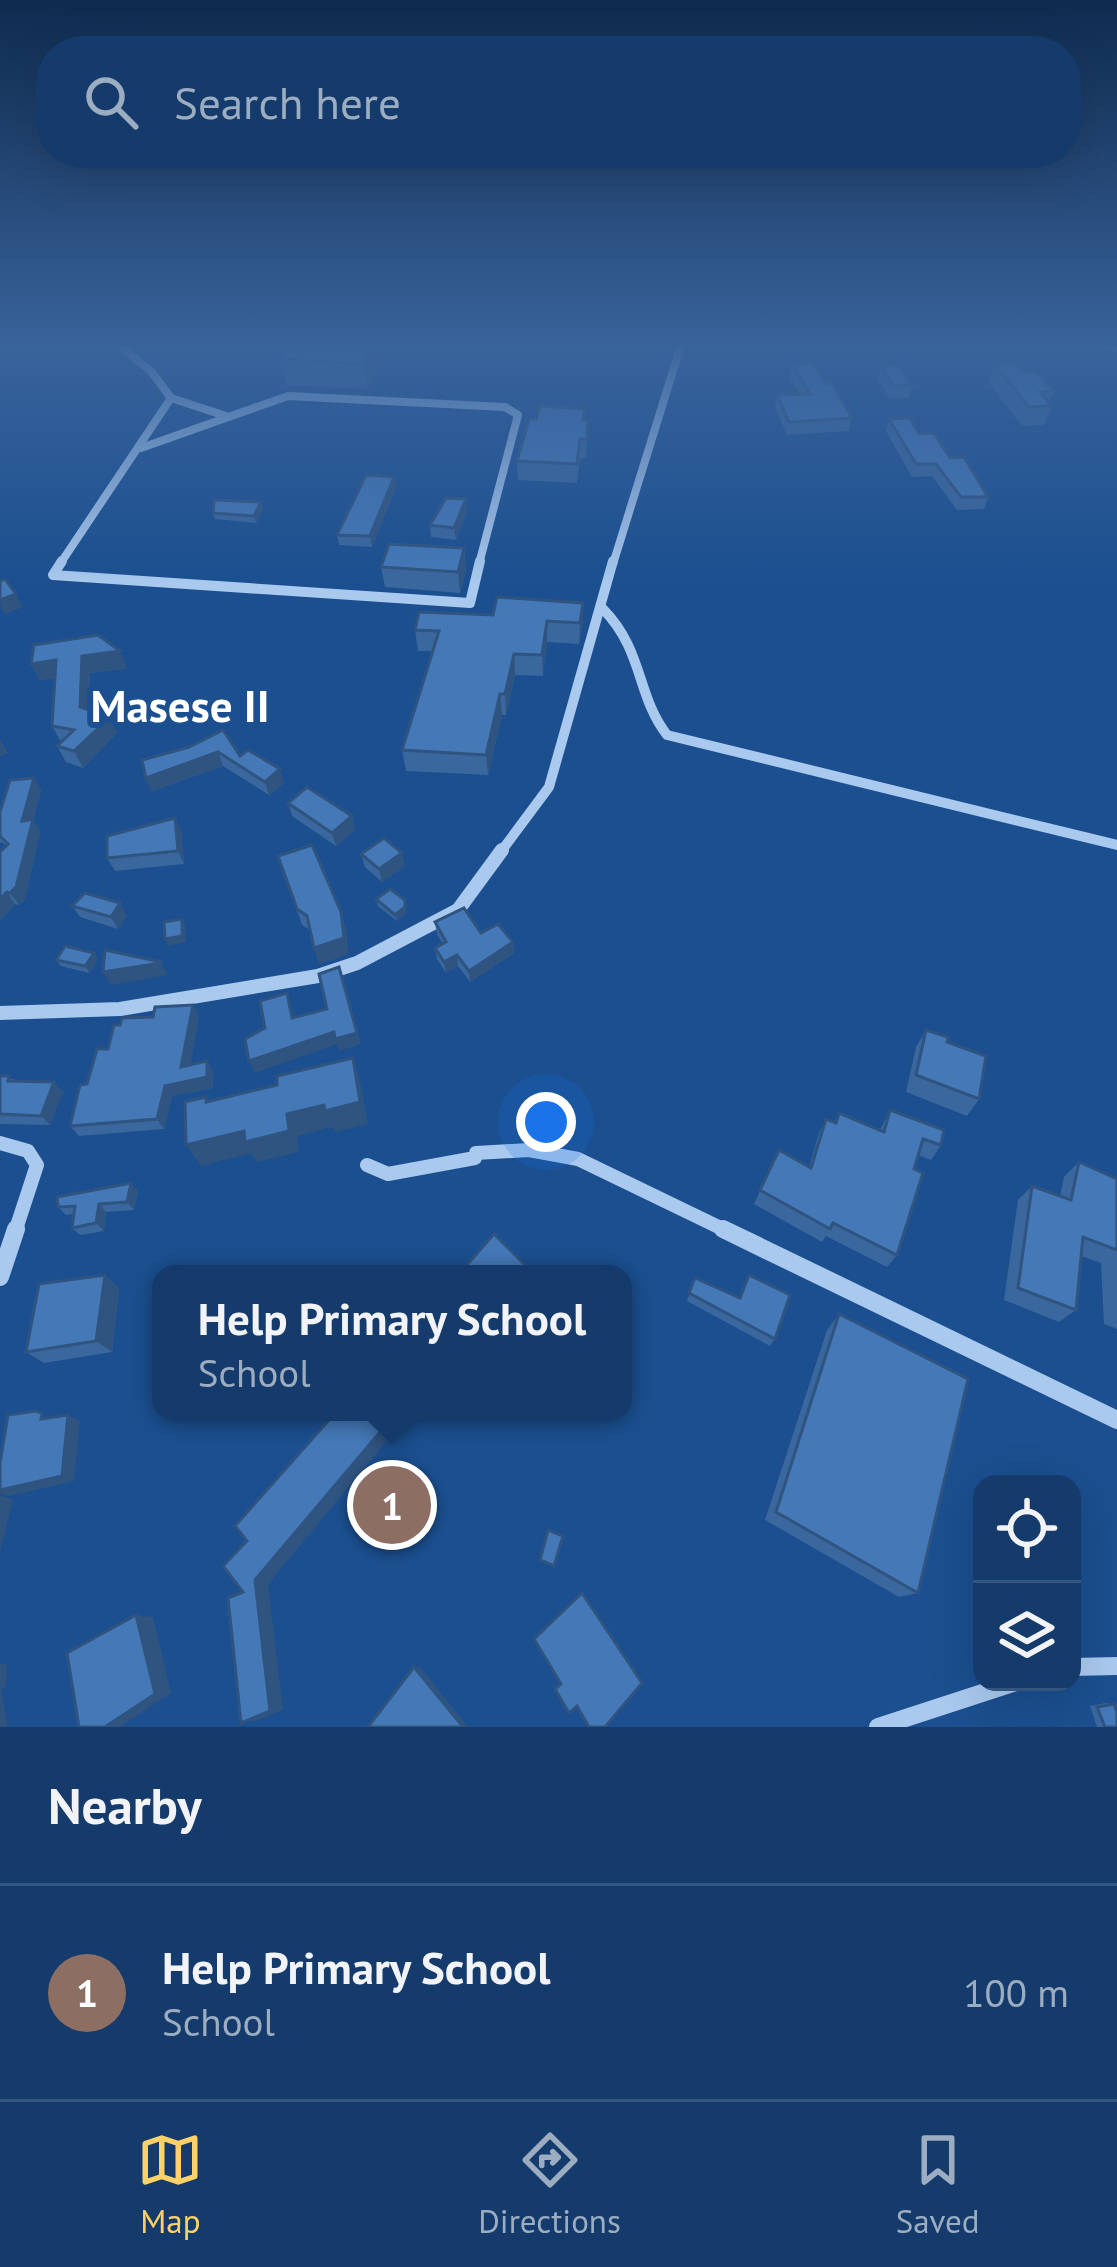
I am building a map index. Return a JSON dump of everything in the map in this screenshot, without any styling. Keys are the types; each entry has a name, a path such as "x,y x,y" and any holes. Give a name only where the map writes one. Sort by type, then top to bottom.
{"street":[{"path":"156,423 52,574 470,603 479,557 501,501 516,423"},
{"path":"141,448 211,423"},
{"path":"0,1013 120,1009 318,976 357,964 458,910 549,787 603,609 619,534 656,423"},
{"path":"603,609 626,629 658,725 667,735 1117,844"},
{"path":"0,1143 28,1151 37,1165 0,1277"},
{"path":"368,1165 388,1174 475,1159 476,1153 529,1150 578,1159 1117,1420"},
{"path":"1081,1667 1117,1666"},
{"path":"878,1727 988,1691"}],"building":[{"path":"528,423 588,423 577,464 517,461"},
{"path":"891,423 913,423 919,434 934,433 950,458 964,457 988,497 961,497 936,464 916,464"},
{"path":"366,475 394,477 370,536 337,535"},
{"path":"446,498 466,499 454,528 430,525"},
{"path":"214,500 261,502 254,516 213,513"},
{"path":"389,544 464,548 458,572 381,567"},
{"path":"5,579 16,594 0,600 0,581"},
{"path":"497,597 583,603 580,623 547,621 542,655 514,654 486,755 402,750 439,631 415,630 419,612 493,615"},
{"path":"98,635 120,651 82,656 80,707 110,717 74,751 57,746 74,730 52,726 56,660 31,664 34,645"},
{"path":"223,730 240,756 248,750 280,769 265,782 218,752 146,778 142,760 189,747"},
{"path":"34,778 22,821 33,819 16,887 0,899 0,852 8,844 0,836 0,812 10,780"},
{"path":"307,787 352,816 332,833 288,803"},
{"path":"175,818 178,851 107,858 107,836"},
{"path":"384,838 402,853 379,869 361,854"},
{"path":"312,845 341,912 344,938 314,948 307,916 297,909 278,856"},
{"path":"390,889 405,900 405,907 395,915 376,899"},
{"path":"85,893 120,903 111,917 72,906"},
{"path":"464,908 481,933 498,924 513,942 469,971 457,955 444,962 435,948 446,942 435,922"},
{"path":"182,919 182,936 165,939 164,922"},
{"path":"65,946 94,953 85,966 56,960"},
{"path":"105,950 161,962 161,963 103,972"},
{"path":"339,967 357,1033 335,1039 334,1032 249,1061 245,1039 265,1028 260,1001 287,993 292,1018 327,1009 319,974"},
{"path":"193,1005 181,1067 207,1061 207,1077 165,1086 157,1119 70,1126 80,1085 87,1084 97,1049 108,1049 114,1025 120,1025 122,1018 153,1017 155,1007"},
{"path":"926,1030 986,1056 979,1099 916,1075"},
{"path":"353,1058 360,1102 287,1114 289,1131 245,1142 244,1131 186,1145 185,1102 206,1097 206,1102 277,1085 277,1076"},
{"path":"0,1076 9,1076 8,1081 54,1082 41,1116 0,1114"},
{"path":"890,1110 944,1130 941,1145 923,1139 914,1169 923,1173 897,1255 833,1223 830,1229 760,1190 779,1150 811,1168 826,1119 836,1123 839,1113 884,1132"},
{"path":"1079,1162 1117,1179 1117,1250 1083,1237 1076,1310 1018,1288 1032,1186 1071,1200"},
{"path":"131,1183 127,1202 99,1204 96,1223 72,1228 75,1206 58,1207 57,1197"},
{"path":"494,1234 525,1265 467,1265"},
{"path":"105,1275 96,1341 26,1352 39,1284"},
{"path":"749,1275 790,1295 775,1339 689,1293 695,1278 740,1298"},
{"path":"839,1314 968,1379 918,1593 776,1512"},
{"path":"42,1413 41,1419 68,1415 62,1476 0,1490 8,1415"},
{"path":"328,1421 389,1421 255,1580 270,1711 241,1723 228,1598 243,1592 223,1566 247,1541 235,1526"},
{"path":"548,1530 563,1536 554,1566 540,1560"},
{"path":"582,1593 642,1683 605,1727 589,1727 577,1706 569,1713 555,1689 561,1684 534,1639"},
{"path":"136,1615 155,1694 105,1727 79,1727 67,1653"},
{"path":"414,1667 463,1727 368,1727"},
{"path":"1114,1704 1117,1727 1105,1727 1097,1707"}],"place":[{"name":"Help Primary School","path":"392,1505"}],"district":[{"name":"Masese II","path":"180,705"}]}
